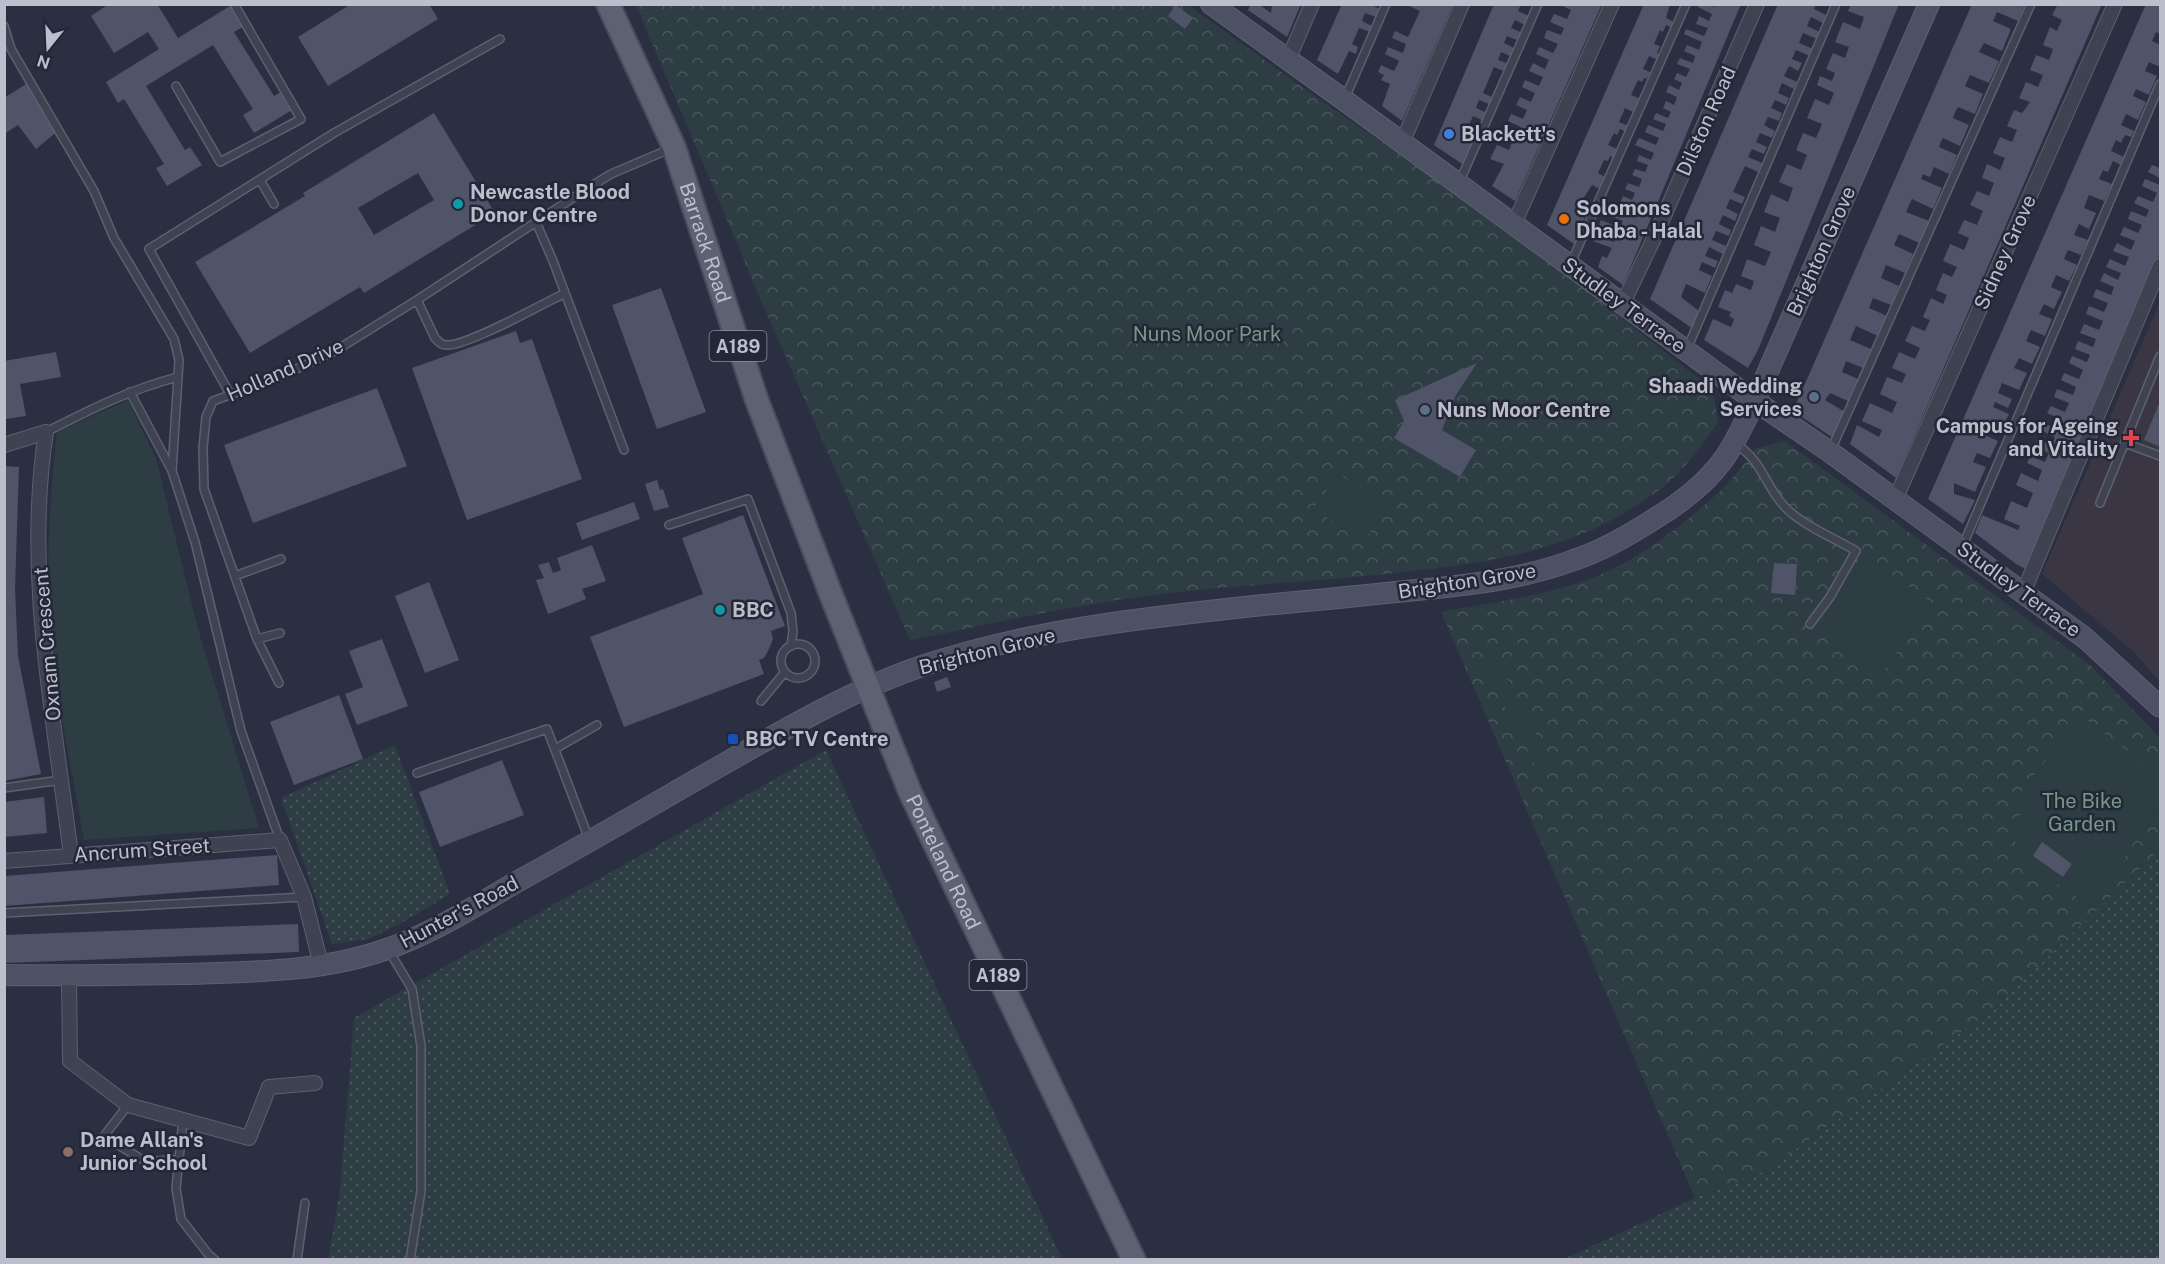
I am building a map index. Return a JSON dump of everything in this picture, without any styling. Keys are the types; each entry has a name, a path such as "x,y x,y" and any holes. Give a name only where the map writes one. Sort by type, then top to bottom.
{"main road":[{"name":"Barrack Road","path":"608,4 674,147 756,398 868,688"},
{"name":"Ponteland Road","path":"868,688 910,792 1134,1260"}],"street":[{"name":"Studley Terrace","path":"1211,4 1229,14 1288,60 1755,401 1830,452 2085,638 2160,707"},
{"path":"1288,60 1312,4"},
{"path":"1402,143 1462,4"},
{"path":"1514,224 1612,4"},
{"name":"Dilston Road","path":"1623,303 1656,234 1757,4"},
{"name":"Brighton Grove","path":"868,688 921,666 978,650 1075,629 1192,613 1478,584 1547,569 1598,551 1668,510 1708,478 1734,443 1755,401 1929,4"},
{"name":"Sidney Grove","path":"1895,500 2115,4"},
{"path":"2023,593 2160,266"},
{"path":"4,445 46,432"},
{"name":"Oxnam Crescent","path":"46,432 41,465 39,578 44,643 71,856"},
{"name":"Hunter's Road","path":"4,975 69,976 275,971 349,960 387,949 437,926 590,842 787,728 868,688"},
{"path":"280,840 304,897 321,965"},
{"name":"Ancrum Street","path":"4,861 280,840"},
{"path":"69,976 70,1061 128,1105 249,1138 269,1087 315,1083"}],"lane":[{"path":"176,86 220,162 301,118 234,4"},
{"path":"1344,100 1386,4"},
{"path":"1459,184 1538,4"},
{"path":"1570,265 1686,4"},
{"path":"1686,350 1836,4"},
{"path":"1830,452 2031,4"},
{"path":"4,26 8,50 94,191 114,238 174,339 178,377 172,471"},
{"path":"230,394 148,249 334,133 500,39"},
{"path":"1962,548 2160,84"},
{"name":"Holland Drive","path":"279,683 257,639 204,489 203,448 206,417 213,401 277,378 335,351 611,174 674,147"},
{"path":"260,180 273,204"},
{"path":"536,222 553,261 624,450"},
{"path":"417,300 435,338 449,345 482,333 565,293"},
{"path":"2100,503 2160,356"},
{"path":"46,432 149,384 178,377"},
{"path":"130,392 172,471 195,542 241,730 280,840"},
{"path":"1734,443 1750,453 1775,496 1797,518 1856,551 1830,597 1810,624"},
{"path":"2125,443 2160,456"},
{"path":"669,525 748,500 791,613 793,631 791,646"},
{"path":"235,576 281,559"},
{"path":"257,639 279,633"},
{"path":"801,645 811,650 815,660 812,670 804,677 794,678 784,673 780,663 783,652 791,646 801,645"},
{"path":"761,701 784,673"},
{"path":"555,749 597,725"},
{"path":"417,773 547,729 590,842"},
{"path":"4,788 61,780"},
{"path":"4,913 304,897"},
{"path":"387,949 412,989 421,1046 421,1191 410,1260"},
{"path":"128,1105 104,1136 141,1158 156,1161 179,1159"},
{"path":"183,1120 176,1188 181,1219 215,1260"},
{"path":"297,1260 305,1203"}],"shaded area":[{"name":"Campus for Ageing and Vitality","path":"2160,302 2160,682 2134,652 2042,574"}],"green space":[{"name":"Nuns Moor Park","path":"636,5 1188,5 1323,102 1505,226 1713,390 1718,423 1685,466 1658,491 1617,517 1589,531 1532,551 1473,563 1379,575 1179,592 1116,600 910,640 760,298"},
{"path":"128,400 156,459 198,629 259,828 84,840 60,705 50,623 49,551 57,432"},
{"path":"1785,441 2090,665 2160,738 2160,849 1994,1009 1765,1171 1695,1198 1441,612 1540,594 1578,583 1610,570 1657,543 1699,510 1733,478 1754,449"},
{"path":"1339,474 1387,509 1362,543 1314,508"},
{"path":"1865,556 1932,603 1879,677 1812,630"},
{"path":"1498,661 1552,766 1539,772 1485,668"},
{"name":"The Bike Garden","path":"2081,716 2160,776 2160,804 2091,905 2016,858 2015,824 2021,814 2010,806"},
{"path":"395,745 450,894 398,925 368,939 332,944 281,798"},
{"path":"826,750 1062,1259 328,1260 340,1191 354,1018"},
{"path":"2160,849 2160,1259 1562,1260 1695,1198 1765,1171 1994,1009"}],"building":[{"path":"109,4 157,4 178,38 230,6 243,27 234,32 274,96 281,92 292,110 254,133 243,115 253,109 213,45 146,86 185,150 190,147 202,165 167,186 156,168 164,164 124,99 118,103 106,82 159,49 148,32 114,53 91,16"},
{"path":"351,4 429,4 438,19 328,86 298,37"},
{"path":"1251,4 1258,4 1271,13 1272,4 1301,4 1287,37 1248,10"},
{"path":"1342,4 1370,4 1380,9 1376,17 1365,13 1362,21 1372,26 1370,32 1359,28 1352,44 1358,47 1356,54 1349,51 1338,74 1317,60"},
{"path":"1405,4 1453,4 1402,121 1382,106 1390,84 1381,80 1384,75 1378,72 1381,65 1394,71 1399,61 1385,54 1388,47 1403,53 1406,44 1392,38 1395,31 1408,37 1420,11"},
{"path":"1494,4 1521,4 1518,11 1529,16 1525,25 1515,20 1511,28 1523,33 1519,41 1507,36 1504,43 1516,49 1512,57 1501,52 1498,60 1509,64 1506,72 1494,67 1483,93 1494,98 1491,105 1479,100 1476,108 1487,113 1484,121 1473,116 1466,132 1477,138 1465,166 1434,145"},
{"path":"1558,4 1602,4 1515,201 1492,186 1504,164 1490,159 1497,145 1509,150 1512,142 1502,138 1505,131 1517,136 1521,127 1508,121 1511,114 1523,119 1527,110 1516,105 1520,97 1531,102 1535,93 1522,87 1525,80 1539,86 1543,77 1529,71 1533,63 1545,69 1549,60 1536,54 1539,47 1553,53 1558,44 1544,38 1547,30 1561,35 1564,28 1550,22 1554,14 1567,19 1571,10"},
{"path":"1644,4 1670,4 1666,18 1674,22 1672,28 1666,25 1663,32 1660,30 1654,44 1660,46 1657,53 1660,55 1658,60 1649,56 1643,69 1650,72 1647,79 1644,78 1642,82 1638,80 1631,95 1639,98 1633,112 1625,108 1619,122 1629,126 1626,132 1620,129 1617,135 1614,133 1608,145 1617,149 1613,158 1610,156 1608,161 1604,160 1598,173 1605,177 1600,189 1592,185 1583,199 1589,202 1585,211 1587,212 1574,244 1547,225"},
{"path":"1699,4 1709,4 1715,7 1716,4 1741,4 1623,285 1598,267 1602,256 1607,258 1612,248 1593,241 1596,235 1614,242 1617,234 1599,226 1601,220 1620,228 1623,221 1605,214 1608,206 1627,214 1630,208 1620,203 1623,196 1632,200 1635,193 1625,189 1628,183 1639,187 1642,179 1632,175 1635,169 1645,172 1648,165 1637,161 1639,155 1651,160 1654,153 1635,145 1639,138 1656,145 1659,138 1645,132 1648,125 1663,131 1666,124 1653,119 1656,113 1668,118 1671,112 1663,108 1666,101 1674,105 1677,97 1666,92 1669,85 1679,90 1682,83 1674,79 1677,73 1686,77 1690,69 1677,64 1680,58 1693,63 1695,56 1684,51 1687,45 1699,50 1702,42 1684,34 1686,29 1704,36 1708,28 1696,24 1699,16 1709,21 1712,14 1698,7"},
{"path":"1778,4 1816,4 1814,9 1826,15 1823,23 1811,17 1807,26 1820,32 1817,39 1803,33 1799,43 1813,49 1810,56 1796,50 1792,59 1802,63 1798,71 1789,66 1784,76 1797,82 1794,89 1782,83 1778,93 1789,98 1786,105 1775,100 1771,108 1782,113 1779,121 1768,117 1764,125 1775,131 1772,138 1760,133 1756,142 1767,147 1764,154 1752,149 1748,157 1762,163 1758,172 1745,166 1733,192 1745,197 1742,204 1730,199 1726,208 1738,214 1735,221 1723,215 1719,224 1731,230 1729,236 1716,231 1712,240 1726,246 1723,254 1709,247 1705,256 1718,261 1715,268 1702,262 1699,270 1712,276 1705,293 1686,284 1681,297 1699,311 1693,329 1650,299"},
{"path":"1851,4 1899,4 1758,350 1748,368 1704,340 1713,319 1731,327 1734,319 1729,316 1731,312 1718,307 1725,290 1732,293 1736,284 1751,290 1754,281 1741,276 1747,259 1765,266 1771,252 1754,245 1761,226 1775,232 1780,218 1764,212 1771,194 1788,202 1793,188 1779,182 1787,164 1801,170 1807,155 1796,150 1803,133 1816,138 1822,124 1807,118 1815,99 1829,105 1834,93 1817,85 1820,76 1832,81 1835,73 1826,69 1833,53 1845,58 1849,47 1835,42 1843,22 1860,29 1864,17 1848,11"},
{"path":"1972,4 2025,4 2018,21 1997,12 1993,21 2011,29 2002,51 1984,43 1979,52 1999,61 1989,83 1970,75 1965,86 1983,94 1975,114 1958,107 1955,112 1953,118 1969,125 1960,146 1943,138 1941,141 1939,147 1957,155 1949,174 1934,167 1930,177 1923,174 1921,179 1942,188 1933,209 1912,199 1906,212 1929,221 1919,243 1899,234 1894,245 1913,254 1905,273 1886,265 1881,278 1899,286 1891,305 1873,298 1869,308 1887,316 1878,336 1856,326 1850,340 1871,349 1863,368 1846,361 1842,372 1858,379 1848,401 1830,393 1825,400 1845,412 1833,438 1793,411"},
{"path":"2058,4 2102,4 1896,478 1850,444 1857,425 1879,437 1882,430 1862,421 1870,403 1892,413 1897,402 1880,394 1887,377 1902,383 1906,374 1892,368 1899,352 1915,359 1920,348 1905,341 1912,326 1925,331 1930,320 1923,317 1931,298 1943,304 1947,295 1936,290 1943,273 1952,277 1957,267 1943,261 1950,244 1964,250 1969,238 1958,233 1964,220 1977,225 1983,211 1970,205 1977,191 1989,196 1994,183 1982,178 1987,164 2000,170 2005,158 1993,153 2000,137 2012,142 2017,130 2007,126 2014,110 2022,113 2030,102 2019,98 2026,82 2038,87 2043,75 2030,70 2036,55 2049,60 2053,49 2043,45 2050,27 2057,31 2062,20 2052,15"},
{"path":"2146,4 2160,4 2160,34 2156,32 2152,41 2160,45 2160,67 2149,62 2145,71 2157,76 2149,95 2136,89 2133,96 2146,102 2138,120 2126,114 2121,125 2134,131 2131,137 2125,135 2121,143 2116,140 2111,151 2124,157 2121,165 2113,161 2108,172 2103,170 2099,179 2112,184 2104,201 2089,195 2084,208 2096,213 2089,229 2079,224 2074,235 2088,240 2081,255 2068,250 2064,259 2077,265 2069,281 2056,275 2051,287 2062,292 2054,309 2044,304 2039,314 2052,319 2045,336 2031,330 2026,341 2040,347 2032,364 2019,358 2014,368 2027,373 2019,390 2002,383 1998,393 2012,399 2008,408 1995,402 1993,407 2009,414 2001,430 1990,425 1985,435 1998,441 1990,458 1977,453 1973,462 1986,467 1975,492 1954,483 1954,494 1975,500 1963,524 1928,499"},
{"path":"1176,5 1193,18 1185,29 1168,16"},
{"path":"26,84 59,130 36,149 18,125 4,134 4,98"},
{"path":"434,113 495,213 364,293 360,287 250,353 195,262 305,196 303,193","holes":["418,173 434,200 374,235 358,208"]},
{"path":"2152,165 2160,168 2160,178 2148,172"},
{"path":"2145,179 2160,185 2160,254 2026,569 1975,533 1982,515 2018,530 2020,526 2004,519 2011,501 2027,508 2033,493 2016,485 2021,473 2038,481 2042,470 2027,463 2030,456 2045,462 2049,453 2034,447 2037,439 2052,445 2055,437 2040,430 2043,423 2058,429 2062,420 2047,413 2051,406 2065,412 2069,403 2054,397 2057,389 2073,395 2076,387 2061,380 2064,373 2079,379 2083,370 2069,363 2072,356 2087,362 2090,355 2075,349 2078,341 2093,347 2096,339 2080,333 2084,324 2099,330 2103,321 2086,314 2089,306 2104,312 2108,303 2093,297 2096,289 2111,295 2114,287 2100,281 2104,273 2118,280 2121,273 2106,267 2110,259 2125,266 2129,257 2113,251 2117,243 2131,250 2135,241 2120,235 2124,227 2138,233 2142,225 2128,219 2131,211 2146,217 2149,210 2134,203 2138,196 2153,202 2157,193 2142,186"},
{"path":"661,288 706,412 657,429 612,305"},
{"path":"516,331 520,343 532,339 582,479 467,520 412,368"},
{"path":"56,352 61,377 20,384 26,416 6,419 4,361"},
{"name":"Nuns Moor Centre","path":"1477,363 1456,395 1442,430 1476,450 1460,477 1394,438 1404,421 1395,400"},
{"path":"377,388 407,466 253,523 224,445"},
{"path":"2160,401 2160,447 2144,440"},
{"path":"4,466 19,467 15,589 18,656 41,774 4,781"},
{"path":"657,480 660,490 663,489 669,507 654,511 645,484"},
{"path":"634,502 640,519 582,540 576,523"},
{"name":"BBC","path":"743,515 785,626 771,631 773,639 769,649 764,658 759,660 764,674 624,727 590,637 703,594 682,538"},
{"path":"592,545 606,581 582,589 586,599 548,614 536,580 544,578 538,565 549,562 553,573 561,570 557,558"},
{"path":"1774,563 1797,564 1795,595 1771,593"},
{"path":"429,582 459,660 425,673 395,596"},
{"path":"382,639 408,706 357,725 345,694 363,687 349,651"},
{"path":"947,677 951,687 937,692 934,682"},
{"path":"339,695 363,759 294,785 270,722"},
{"path":"502,760 524,815 440,847 419,792"},
{"path":"44,797 47,833 4,837 4,802"},
{"path":"2042,842 2072,864 2063,877 2033,856"},
{"path":"277,855 279,885 4,906 4,876"},
{"path":"298,924 299,952 4,963 4,935"}],"place":[{"name":"Blackett's","path":"1449,134"},
{"name":"Newcastle Blood Donor Centre","path":"458,204"},
{"name":"Solomons Dhaba - Halal","path":"1564,219"},
{"name":"Shaadi Wedding Services","path":"1814,397"},
{"name":"Nuns Moor Centre","path":"1425,410"},
{"name":"Campus for Ageing and Vitality","path":"2131,438"},
{"name":"BBC","path":"720,610"},
{"name":"BBC TV Centre","path":"733,739"},
{"name":"Dame Allan's Junior School","path":"68,1152"}]}
